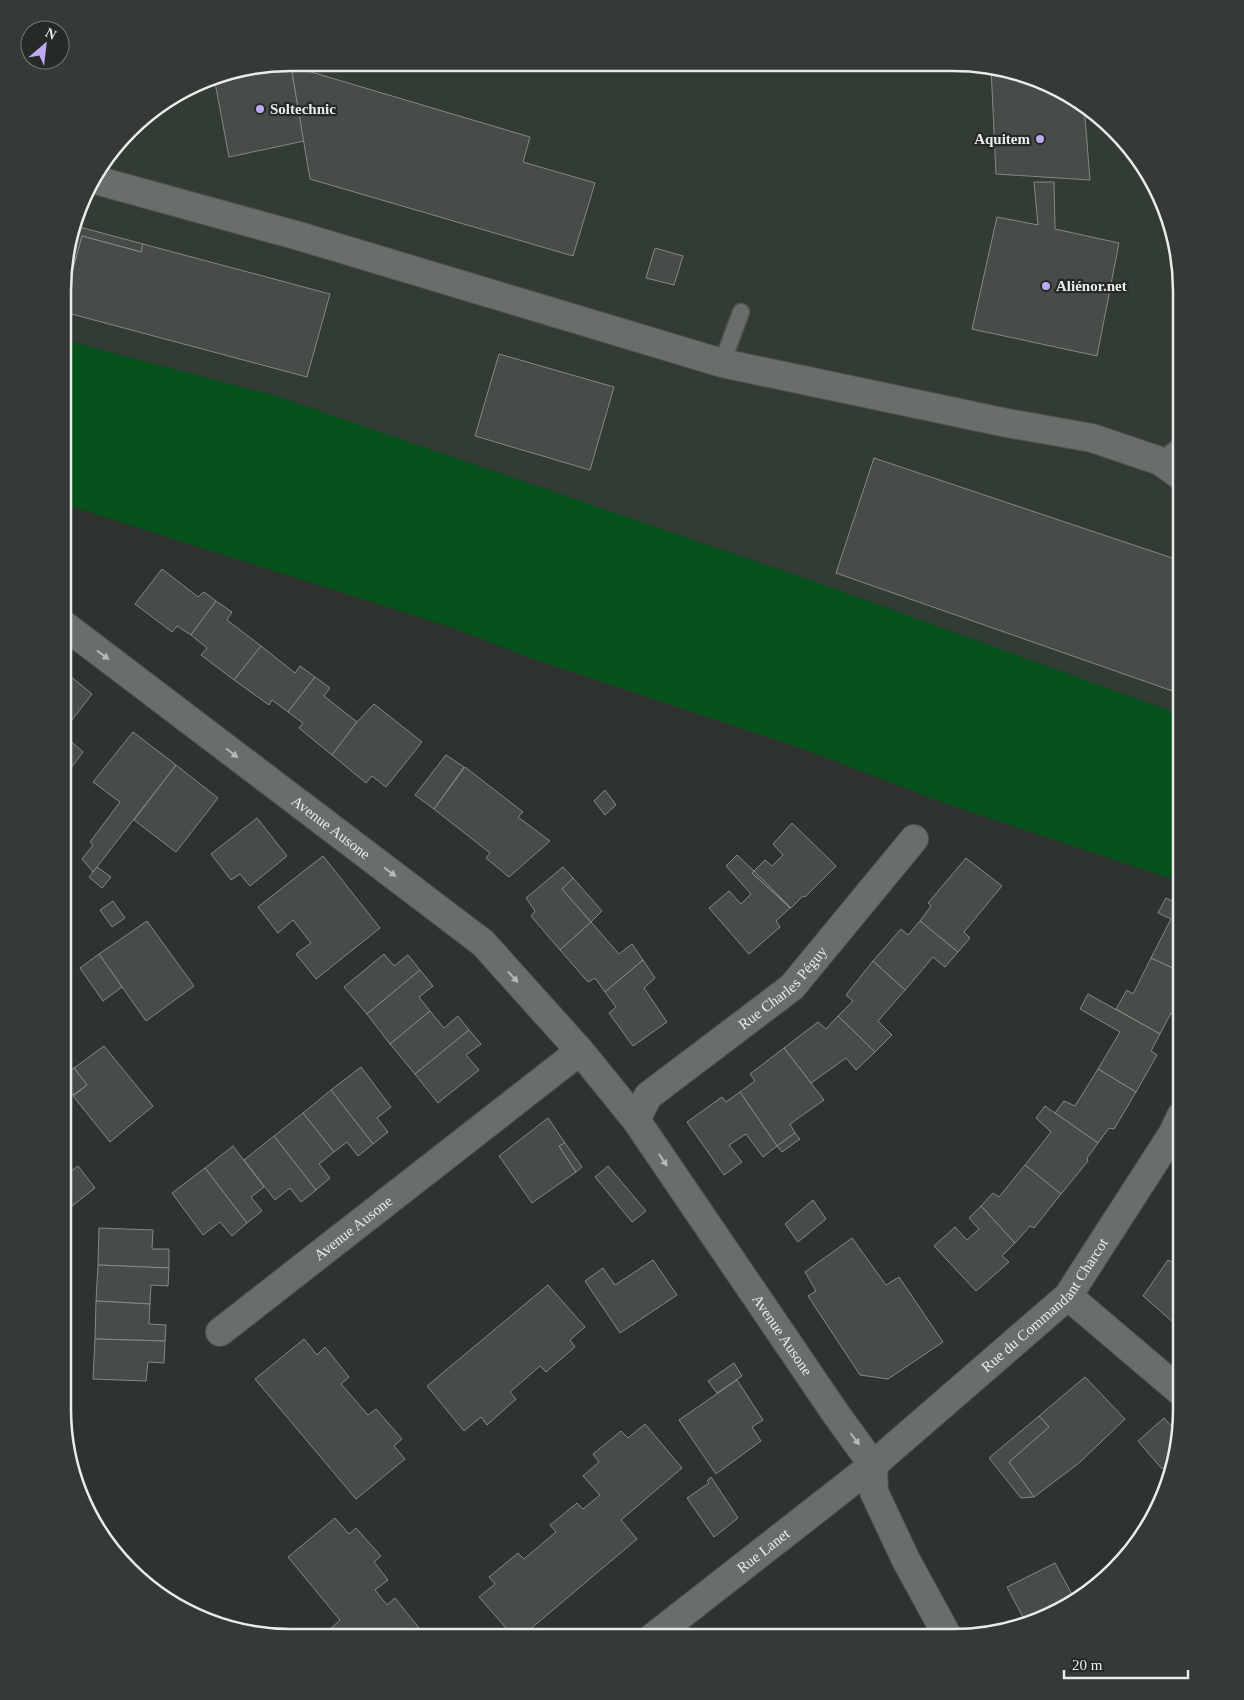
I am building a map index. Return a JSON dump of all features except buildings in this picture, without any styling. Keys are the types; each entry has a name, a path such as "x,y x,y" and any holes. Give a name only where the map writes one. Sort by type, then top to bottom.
{"street":[{"path":"101,181 299,236 722,363 1007,423 1092,438 1170,469"},
{"name":"Avenue Ausone","path":"71,630 483,944 580,1051 636,1120 830,1406 873,1464"},
{"name":"Rue Charles Péguy","path":"636,1120 648,1096 792,986 914,839"},
{"name":"Avenue Ausone","path":"220,1332 580,1051"},
{"name":"Rue du Commandant Charcot","path":"873,1464 1068,1296 1173,1133"},
{"path":"1068,1296 1173,1385"},
{"path":"873,1464 874,1492 906,1560 943,1629"},
{"name":"Rue Lanet","path":"664,1629 873,1464"}],"lane":[{"path":"722,363 741,312"}],"shaded area":[{"path":"292,71 952,71 995,75 1023,83 1050,94 1075,108 1098,126 1118,146 1136,169 1150,194 1161,221 1169,249 1173,292 1173,712 833,588 276,396 71,342 71,292 75,249 83,221 94,194 117,157 146,126 169,108 207,88 249,75"}],"green space":[{"path":"71,342 276,396 833,588 1173,712 1173,879 944,803 798,747 525,656 450,627 71,506"}],"place":[{"name":"Soltechnic","path":"260,109"},
{"name":"Aquitem","path":"1040,139"},
{"name":"Aliénor.net","path":"1046,286"}]}
